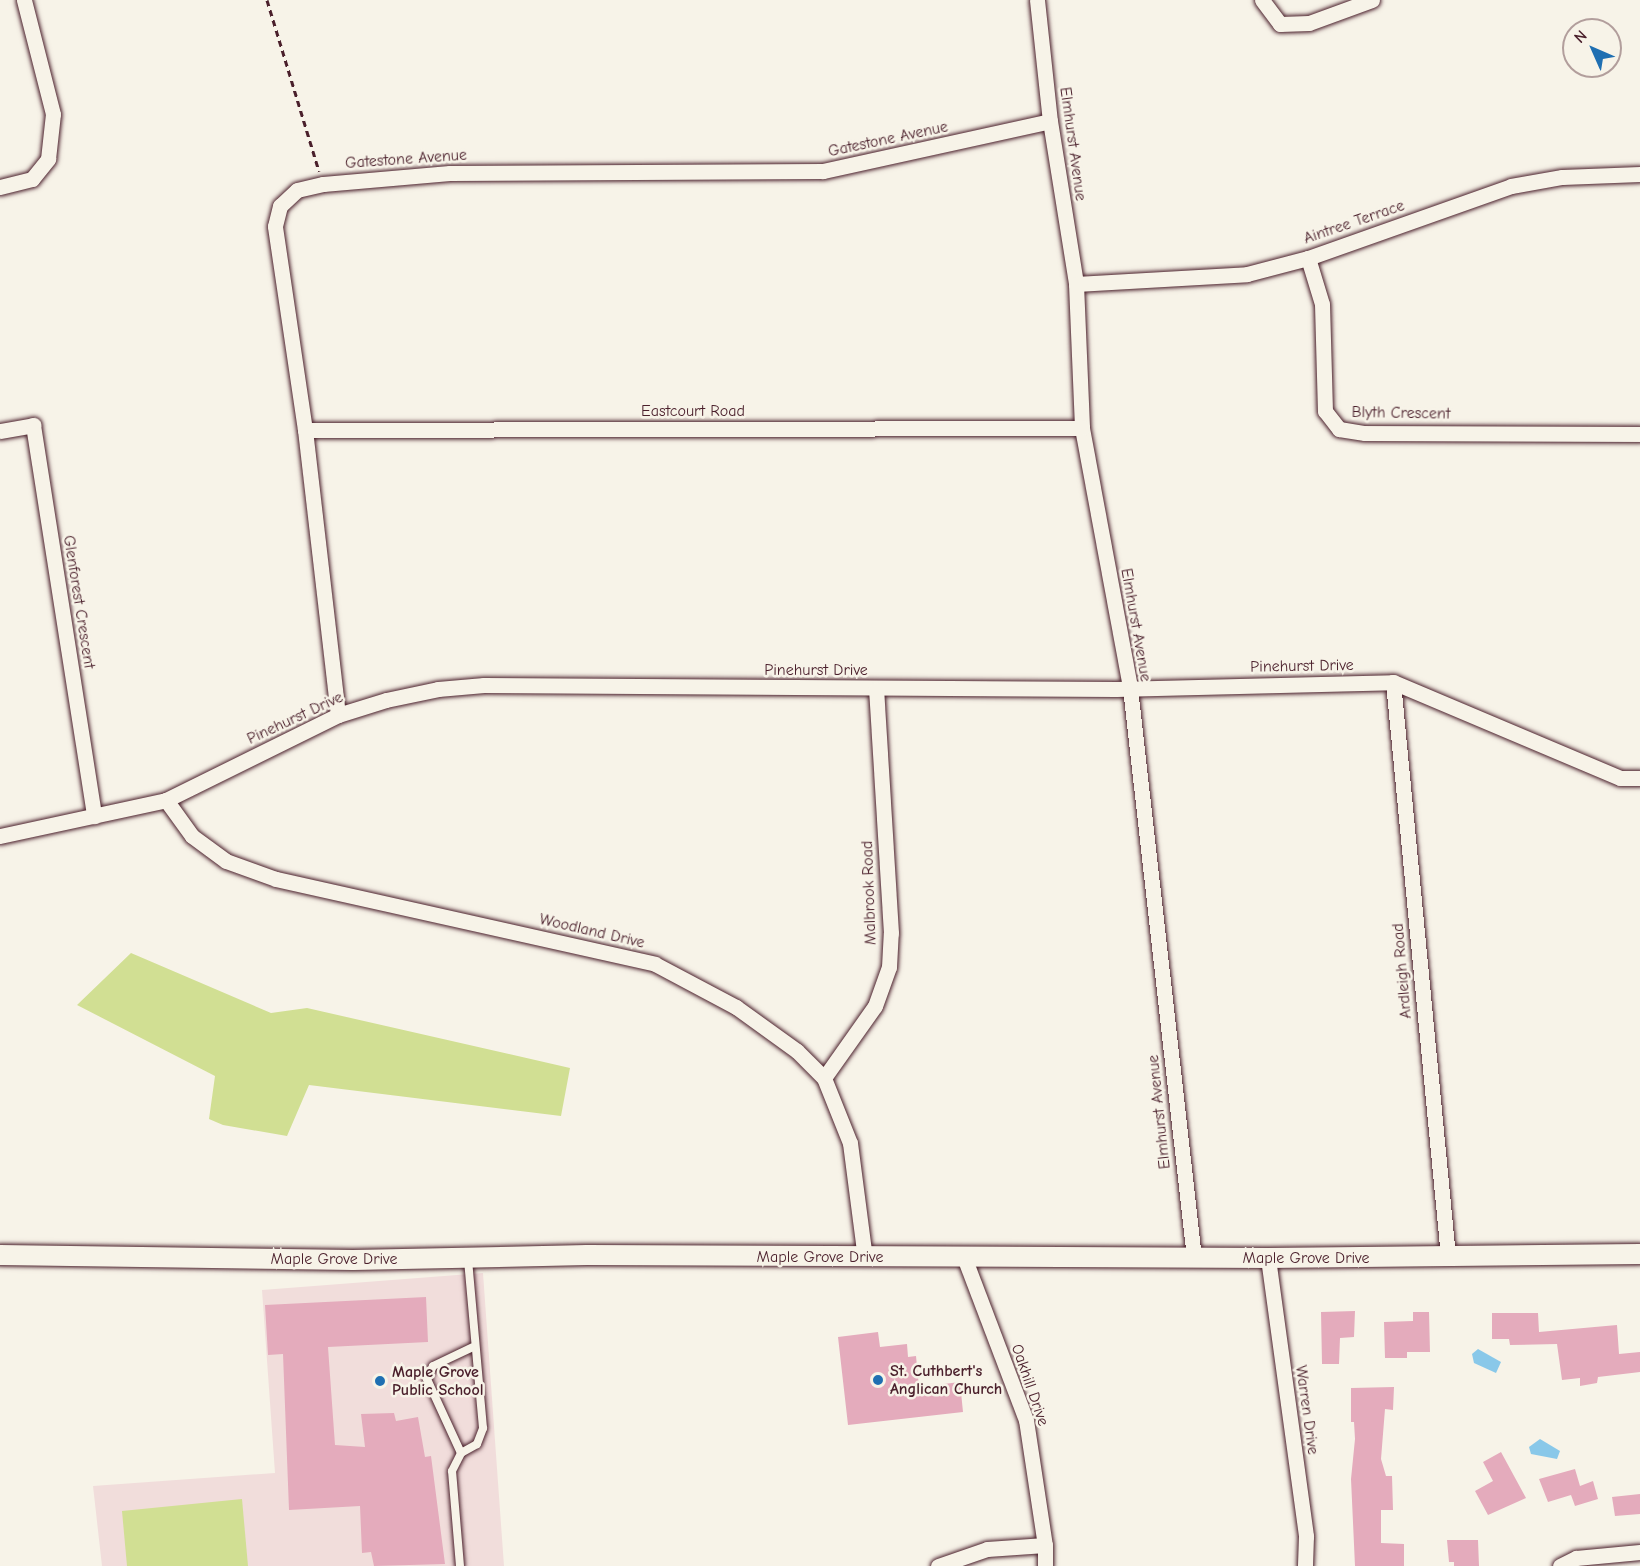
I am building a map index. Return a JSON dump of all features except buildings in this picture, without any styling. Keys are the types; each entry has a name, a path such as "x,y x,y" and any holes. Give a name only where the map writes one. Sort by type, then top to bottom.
{"street":[{"path":"0,187 32,178 48,159 53,114 24,0"},
{"name":"Elmhurst Avenue","path":"1037,0 1050,121 1076,284 1082,428 1130,688 1194,1258"},
{"path":"1262,0 1280,24 1309,23 1372,0"},
{"name":"Gatestone Avenue","path":"338,715 305,430 275,226 280,206 297,190 323,184 450,172 823,171 1050,121"},
{"name":"Aintree Terrace","path":"1076,284 1247,274 1308,258 1511,186 1562,177 1640,174"},
{"name":"Blyth Crescent","path":"1308,258 1322,304 1325,411 1339,429 1365,433 1640,434"},
{"name":"Glenforest Crescent","path":"0,431 33,425 94,816"},
{"name":"Eastcourt Road","path":"305,430 1082,428"},
{"name":"Pinehurst Drive","path":"0,836 166,800 338,715 438,689 484,686 1130,688 1393,682 1620,778 1640,778"},
{"name":"Ardleigh Road","path":"1393,682 1448,1256"},
{"name":"Malbrook Road","path":"824,1078 875,1006 889,967 891,933 876,688"},
{"name":"Woodland Drive","path":"166,800 192,836 226,861 276,879 655,964 736,1007 797,1051 824,1078 850,1143 865,1258"},
{"name":"Maple Grove Drive","path":"0,1255 468,1260 587,1254 865,1258 1268,1258 1640,1254"},
{"name":"Oakhill Drive","path":"964,1257 1026,1420 1045,1545 1045,1566"},
{"name":"Warren Drive","path":"1268,1258 1306,1536 1305,1566"},
{"path":"938,1566 987,1549 1045,1545"},
{"path":"1560,1566 1576,1558 1640,1552"}],"lane":[{"path":"460,1566 452,1471 461,1453 477,1444 483,1428 473,1347 468,1260"},
{"path":"461,1453 427,1379 433,1366 473,1347"}],"path":[{"path":"267,0 323,184"}],"shaded area":[{"name":"Maple Grove Public School","path":"483,1273 504,1566 102,1566 93,1486 275,1473 262,1290"}],"green space":[{"path":"131,953 271,1013 307,1008 570,1068 561,1116 309,1085 287,1136 223,1125 209,1119 215,1076 77,1005"},
{"path":"242,1499 248,1566 127,1566 122,1511"}],"water":[{"path":"1478,1349 1501,1362 1496,1373 1474,1363 1472,1354"},
{"path":"1540,1439 1560,1451 1557,1459 1531,1454 1529,1447"}],"place":[{"name":"St. Cuthbert's Anglican Church","path":"878,1380"},
{"name":"Maple Grove Public School","path":"380,1381"}]}
